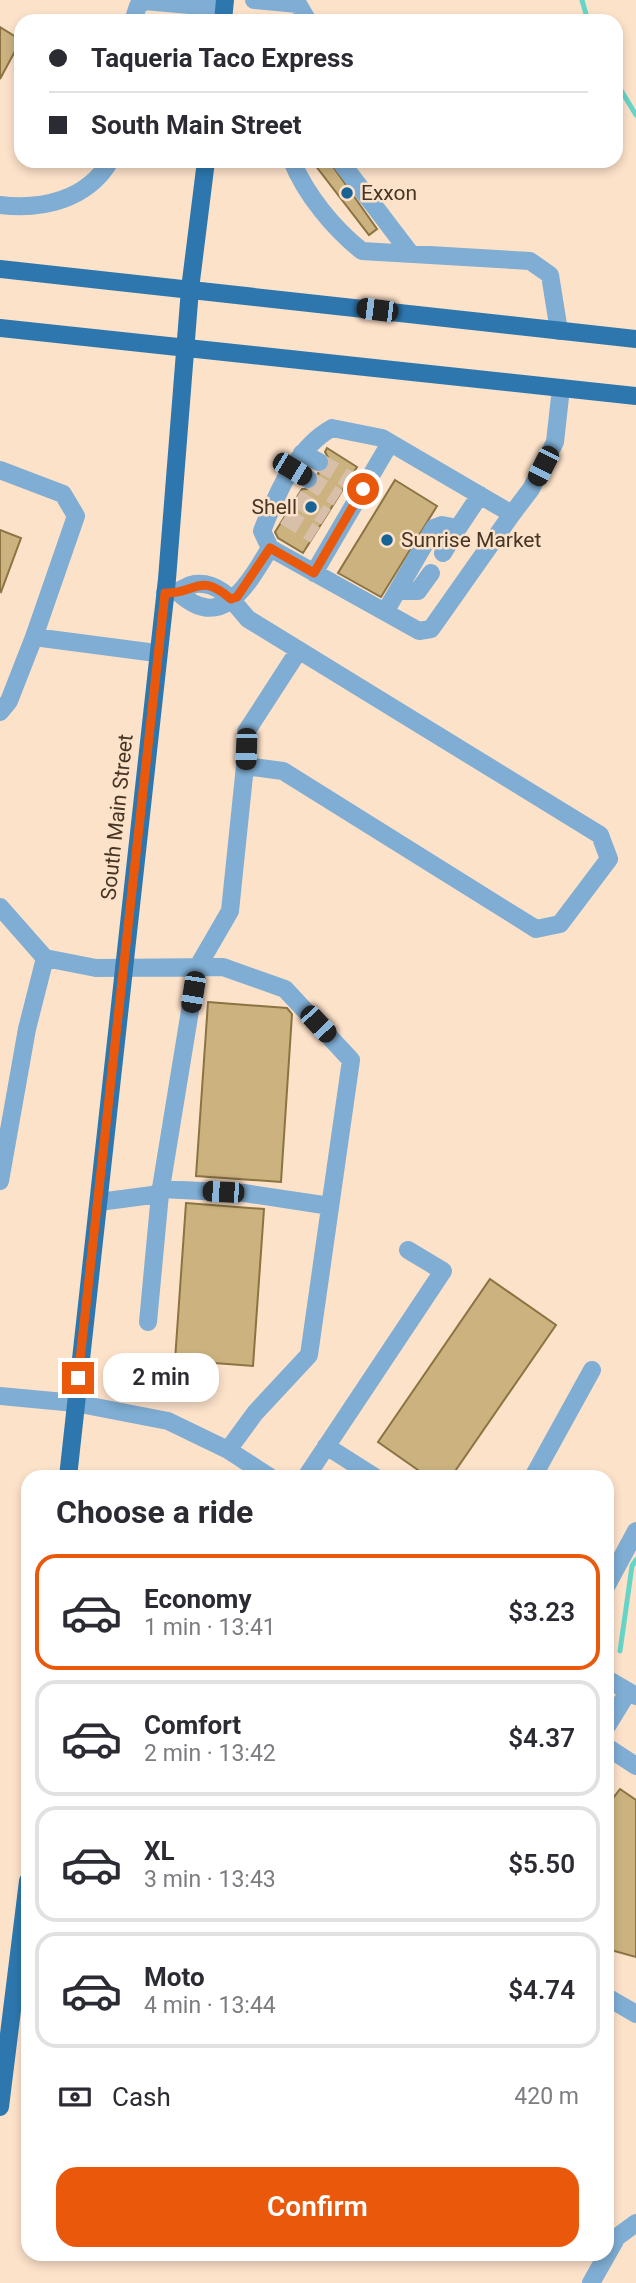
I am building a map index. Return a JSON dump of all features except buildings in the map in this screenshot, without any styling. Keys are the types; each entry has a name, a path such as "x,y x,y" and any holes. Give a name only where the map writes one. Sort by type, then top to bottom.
{"main road":[{"name":"South Main Street","path":"69,1470 156,653 172,593 185,347 205,168"},
{"path":"0,269 636,339"},
{"path":"0,328 636,396"},
{"path":"0,2107 21,1938"}],"street":[{"path":"254,0 298,4 304,14"},
{"path":"135,14 138,6 145,1 224,10"},
{"path":"0,205 30,206 73,197 103,168"},
{"path":"295,168 299,178 343,236 362,251 530,261 550,275 559,331"},
{"path":"345,168 410,253"},
{"path":"512,514 390,443 332,428 317,436 302,453 292,469 289,494 262,531 270,548 419,631 431,629 531,489 555,442 561,388"},
{"path":"314,573 322,540 356,485 390,443"},
{"path":"302,453 318,462"},
{"path":"292,469 308,479"},
{"path":"0,470 63,494 76,516 34,637 9,701 0,712"},
{"path":"443,553 480,495"},
{"path":"384,612 434,528 442,525 458,528"},
{"path":"231,599 242,594 270,548"},
{"path":"397,591 418,591 431,573"},
{"path":"172,593 194,584 216,586 248,619 600,835 609,859 560,924 536,929 283,771 245,766"},
{"path":"34,637 156,653"},
{"path":"148,1322 160,1192 197,968 230,911 246,732 299,650"},
{"path":"0,907 45,958 96,968 223,967 285,989 351,1060 309,1355 255,1413 228,1450"},
{"path":"0,1181 27,1029 45,958"},
{"path":"99,1202 160,1192 244,1193 330,1206"},
{"path":"311,1470 443,1271 408,1250"},
{"path":"537,1470 592,1370"},
{"path":"0,1396 75,1404 168,1421 228,1450 259,1470"},
{"path":"326,1446 364,1470"},
{"path":"614,1572 636,1531"},
{"path":"614,1683 632,1694 614,1717"},
{"path":"614,1752 636,1766"},
{"path":"614,2001 636,2014"},
{"path":"614,2242 636,2223"},
{"path":"591,2283 603,2261"}],"waterway":[{"path":"582,0 586,14"},
{"path":"623,94 636,115"},
{"path":"620,1651 632,1566 636,1560"}],"tunnel":[{"path":"319,462 349,480"},
{"path":"308,479 338,498"},
{"path":"296,498 326,517"},
{"path":"285,516 315,535"}],"place":[{"name":"Exxon","path":"347,193"},
{"name":"Shell","path":"311,507"},
{"name":"Sunrise Market","path":"387,540"}],"route":[{"path":"78,1378 119,1020 156,653 165,593 179,593 194,584 216,586 231,599 237,597 242,594 270,548 314,573 363,489"}]}
